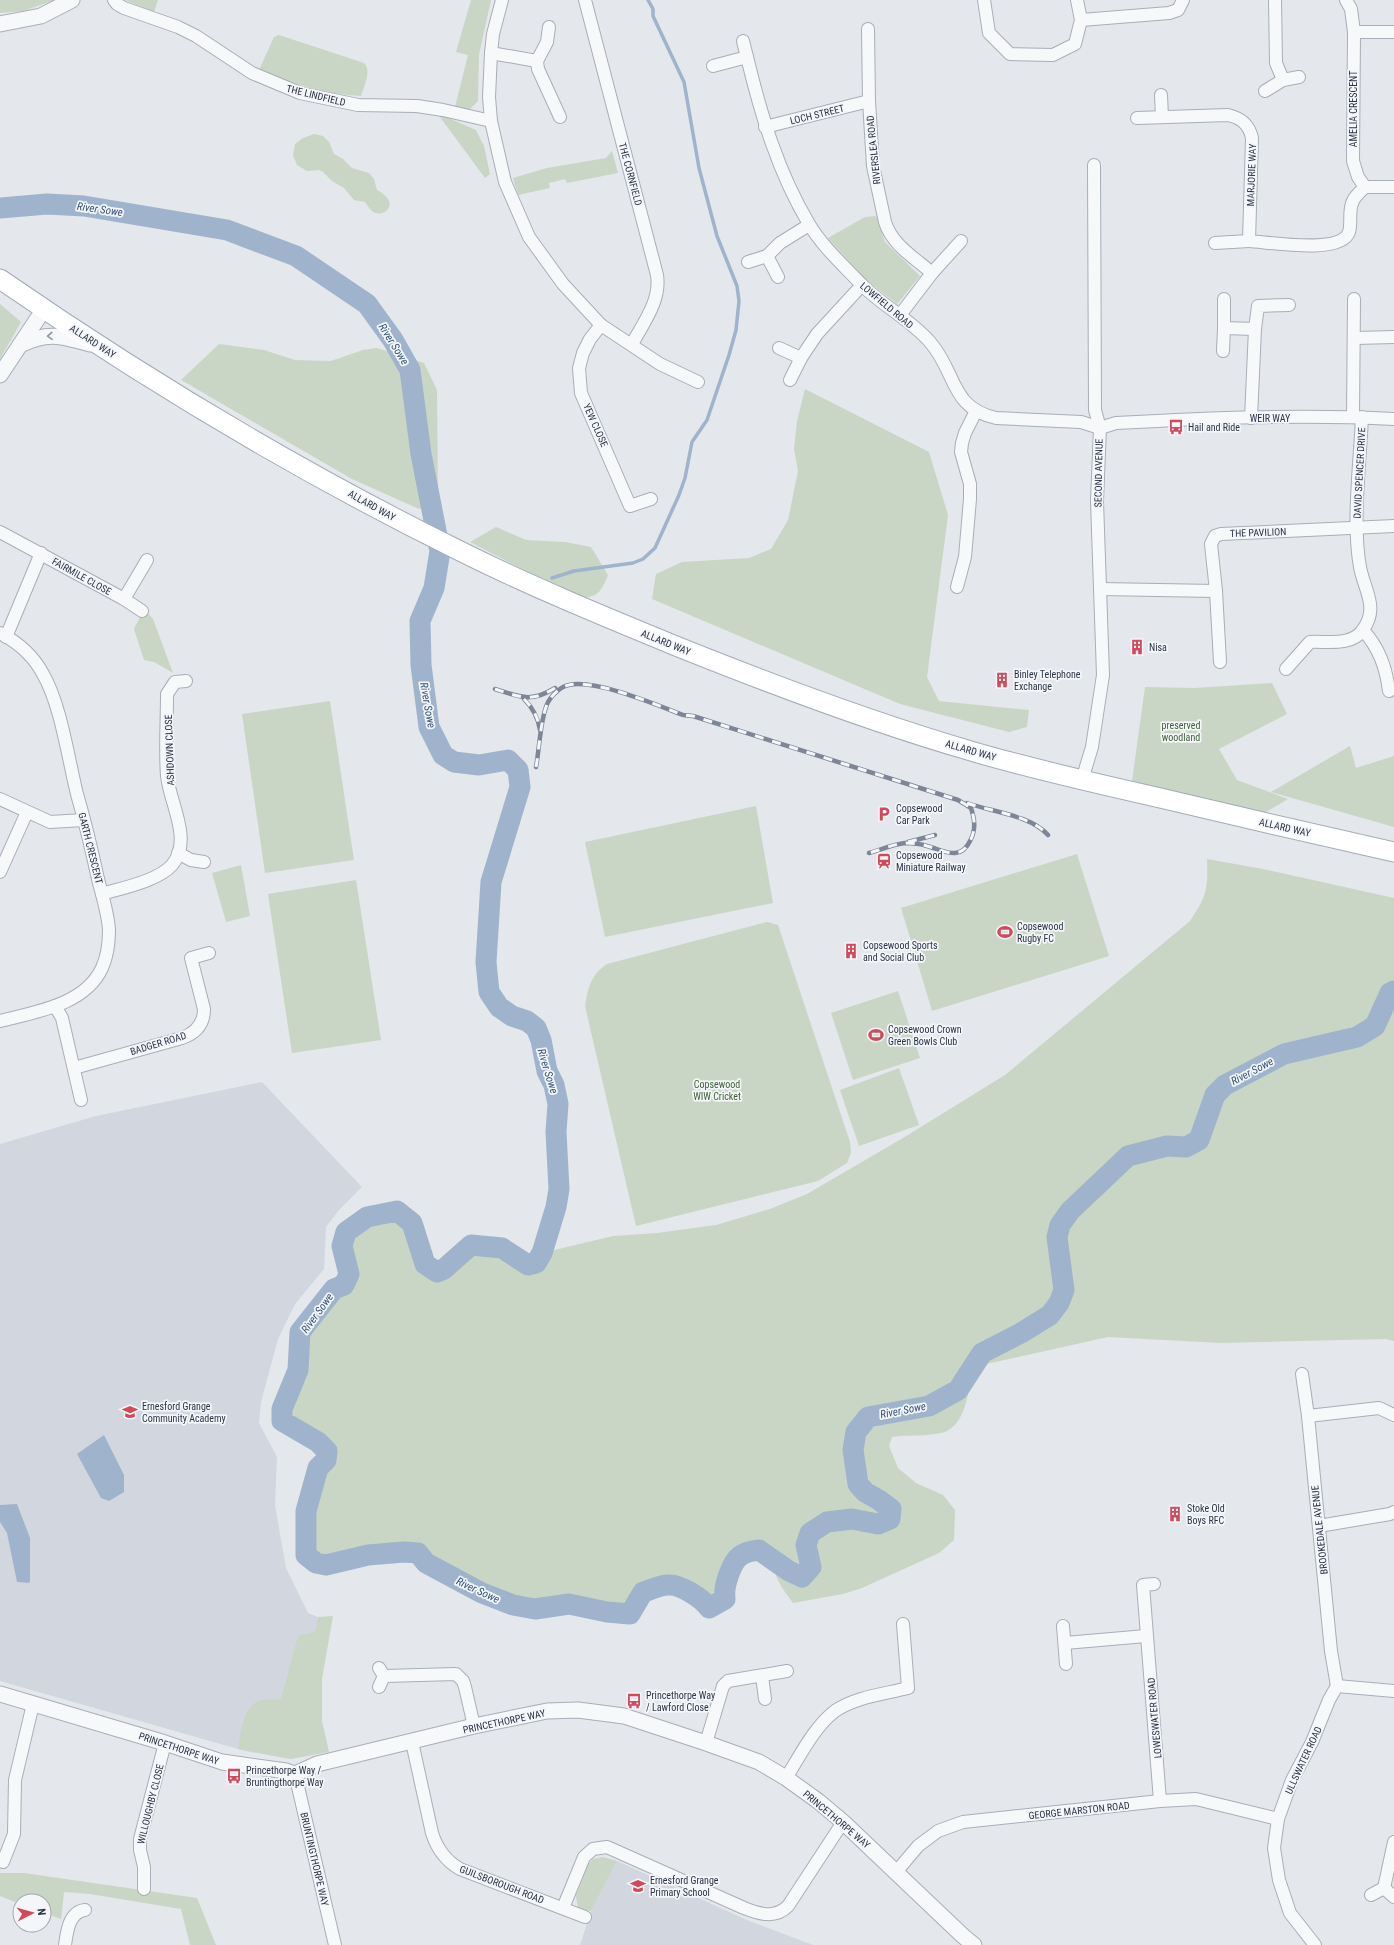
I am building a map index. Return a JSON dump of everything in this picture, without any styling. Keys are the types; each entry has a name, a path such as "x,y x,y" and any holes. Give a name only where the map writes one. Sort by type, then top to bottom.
{"main road":[{"name":"ALLARD WAY","path":"0,279 101,348 193,404 401,521 463,553 627,626 724,665 878,721 971,751 1082,780 1394,852"}],"street":[{"path":"0,24 41,16 72,0"},
{"name":"THE LINDFIELD","path":"114,0 117,4 124,8 178,27 196,36 252,74 300,93 358,105 417,106 443,110 491,121"},
{"path":"502,0 493,34 491,53 489,97 491,121 505,182 529,237 563,284 601,324 660,364 698,382"},
{"name":"THE CORNFIELD","path":"585,0 658,275 659,284 655,301 632,344"},
{"path":"984,0 989,34 1010,54 1053,55 1075,44 1081,20 1077,0"},
{"path":"1081,20 1169,13 1178,10 1183,0"},
{"path":"1275,0 1276,63 1283,80"},
{"name":"AMELIA CRESCENT","path":"1346,0 1351,9 1354,32 1353,161 1358,177 1365,187"},
{"path":"549,27 547,42 537,61 538,69 560,117"},
{"name":"RIVERSLEA ROAD","path":"868,29 869,101 873,166 887,230 895,242 932,273"},
{"path":"1354,32 1394,32"},
{"name":"LOWFIELD ROAD","path":"743,41 765,126 780,167 809,225 862,285 926,337 936,349 959,395 965,403 976,412 996,418 1081,422 1100,428"},
{"path":"491,53 537,61"},
{"path":"713,66 747,57"},
{"path":"1265,91 1283,80 1298,77"},
{"path":"1162,95 1162,117"},
{"name":"LOCH STREET","path":"765,126 869,101"},
{"name":"MARJORIE WAY","path":"1137,118 1228,115 1236,117 1246,123 1251,131 1252,138 1249,242"},
{"name":"SECOND AVENUE","path":"1082,780 1092,747 1103,675 1098,501 1100,428 1095,410 1094,165"},
{"path":"1215,243 1269,242 1283,245 1324,245 1340,242 1347,237 1350,231 1352,201 1365,187 1394,187"},
{"path":"748,262 767,256 780,243 809,225"},
{"path":"900,315 932,273 961,241"},
{"path":"767,256 778,277"},
{"path":"790,380 800,358 817,334 862,285"},
{"name":"DAVID SPENCER DRIVE","path":"1354,298 1357,417 1357,529 1360,568 1371,602 1369,616 1363,630"},
{"path":"1223,350 1224,299"},
{"path":"1251,418 1255,329 1258,306 1289,305"},
{"path":"0,375 44,309"},
{"name":"YEW CLOSE","path":"601,324 590,339 583,353 579,368 581,393 630,506 651,499"},
{"path":"1224,328 1255,329"},
{"path":"20,345 49,335 64,336 101,348"},
{"path":"1355,338 1394,337"},
{"path":"779,348 800,358"},
{"path":"957,587 966,557 970,499 970,484 961,452 962,444 976,412"},
{"name":"WEIR WAY","path":"1100,428 1116,423 1251,418 1357,417 1394,419"},
{"name":"DAVID SPENCER DRIVE","path":"1357,529 1394,526"},
{"name":"THE PAVILION","path":"1220,662 1216,591 1211,544 1215,536 1221,534 1357,529"},
{"name":"FAIRMILE CLOSE","path":"0,532 124,599 142,611"},
{"name":"FAIRMILE CLOSE","path":"3,635 41,553"},
{"name":"FAIRMILE CLOSE","path":"124,599 147,560"},
{"path":"1100,589 1216,591"},
{"path":"1286,669 1310,642 1347,640 1356,637 1363,630 1371,639 1381,656 1389,691"},
{"name":"GARTH CRESCENT","path":"0,1021 55,1006 90,984 102,968 107,949 109,929 84,820 50,688 31,655 3,635"},
{"name":"ASHDOWN CLOSE","path":"178,854 180,831 168,778 167,694 175,682 186,681"},
{"path":"0,799 50,822 84,820"},
{"path":"0,872 27,812"},
{"path":"102,894 163,872 171,866 178,854 191,860 204,862"},
{"name":"BADGER ROAD","path":"74,1068 182,1038 200,1027 204,1016 204,1009 191,958 209,953"},
{"path":"55,1006 62,1018 81,1100"},
{"name":"BROOKEDALE AVENUE","path":"1302,1374 1308,1416 1331,1651 1337,1686"},
{"path":"1308,1416 1379,1408 1394,1415"},
{"path":"1319,1526 1390,1514 1394,1512"},
{"name":"LOWESWATER ROAD","path":"1154,1584 1143,1585 1160,1801"},
{"path":"786,1778 812,1737 835,1711 853,1702 908,1688 903,1624"},
{"path":"1063,1626 1066,1664"},
{"path":"1065,1643 1146,1636"},
{"path":"706,1742 723,1686 728,1681 787,1671"},
{"path":"381,1677 456,1674 463,1681 474,1726"},
{"path":"762,1676 765,1699"},
{"path":"1337,1686 1394,1691"},
{"name":"ULLSWATER ROAD","path":"1315,1945 1290,1913 1278,1880 1274,1848 1278,1819 1292,1780 1312,1742 1329,1700 1337,1686"},
{"name":"PRINCETHORPE WAY","path":"0,1694 166,1743 222,1762 286,1771 296,1774 317,1764 474,1726 547,1711 578,1710 624,1716 706,1742 759,1762 786,1778 818,1801 843,1822 897,1871 974,1945"},
{"path":"3,1862 14,1834 14,1795 16,1773 33,1704"},
{"name":"GUILSBOROUGH ROAD","path":"412,1742 432,1834 436,1846 447,1860 460,1869 585,1917"},
{"name":"WILLOUGHBY CLOSE","path":"144,1889 144,1867 140,1850 140,1839 166,1743"},
{"name":"BRUNTINGTHORPE WAY","path":"296,1774 336,1945"},
{"name":"GEORGE MARSTON ROAD","path":"897,1871 918,1846 928,1838 938,1831 963,1822 1160,1801 1196,1800 1278,1819"},
{"path":"563,1908 584,1856 594,1849 603,1847 616,1849 744,1908 767,1915 778,1913 788,1906 843,1822"},
{"path":"1371,1895 1384,1888 1394,1842"},
{"path":"1384,1888 1394,1897"},
{"path":"65,1945 67,1931 72,1918 78,1912 85,1910"}],"shaded area":[{"name":"Ernesford Grange Community Academy","path":"262,1082 362,1187 339,1210 326,1227 324,1269 295,1304 278,1339 261,1402 259,1423 277,1457 275,1505 286,1568 308,1613 318,1617 291,1759 245,1751 0,1681 0,1144 96,1116"},
{"name":"Ernesford Grange Primary School","path":"617,1861 747,1920 813,1945 580,1945 591,1911"}],"green space":[{"path":"0,0 55,0 23,11 0,13"},
{"path":"125,0 158,0 154,12"},
{"path":"471,0 491,0 479,55 478,101 468,111 455,107 468,55 456,52"},
{"path":"279,35 364,63 367,74 361,96 309,88 259,70 274,37"},
{"path":"437,113 476,130 484,146 490,174 485,178"},
{"path":"314,134 323,136 329,142 334,154 343,159 352,168 369,173 374,179 377,190 385,195 389,201 390,205 388,209 384,212 375,213 365,202 354,200 344,188 332,181 323,172 319,170 307,171 297,165 293,155 295,144 303,138"},
{"path":"612,151 618,173 567,183 565,179 549,183 550,188 518,195 513,178 547,168 606,158"},
{"path":"876,216 885,242 920,276 897,304 865,279 828,238 865,217"},
{"path":"0,304 21,322 0,359"},
{"path":"219,344 264,350 295,360 331,361 363,350 377,348 424,363 437,390 438,503 419,509 352,479 181,380"},
{"path":"805,389 929,452 948,515 927,677 939,701 1029,710 1027,727 1009,732 900,704 652,599 656,574 682,562 749,558 771,549 788,520 798,471 794,449 797,421"},
{"path":"496,527 526,540 565,542 591,547 608,575 601,590 590,597 578,598 470,542"},
{"path":"144,609 153,619 173,673 154,662 144,660 134,629"},
{"name":"preserved woodland","path":"1272,683 1287,714 1219,749 1237,780 1288,799 1261,815 1132,781 1145,687 1194,688"},
{"path":"330,701 354,860 265,873 242,714"},
{"path":"1350,746 1356,768 1394,756 1394,827 1271,792"},
{"path":"756,806 773,903 605,937 585,842"},
{"name":"Copsewood Rugby FC","path":"1077,854 1109,956 932,1011 901,908"},
{"path":"1207,859 1263,869 1394,898 1394,1341 1385,1339 1221,1343 1108,1337 973,1367 966,1403 959,1420 954,1426 947,1431 939,1433 892,1437 889,1446 898,1468 916,1483 943,1495 955,1510 954,1540 939,1553 862,1588 843,1594 793,1603 785,1592 772,1564 766,1555 758,1551 749,1551 740,1554 734,1560 730,1568 726,1579 725,1599 709,1608 690,1592 673,1585 665,1585 643,1592 630,1614 607,1612 569,1604 535,1609 513,1605 482,1593 426,1563 418,1553 404,1552 368,1555 326,1565 316,1563 306,1555 306,1511 318,1468 326,1460 327,1451 318,1442 282,1421 282,1409 297,1371 300,1332 334,1289 344,1285 349,1274 342,1246 346,1232 367,1217 397,1211 412,1223 425,1264 437,1272 444,1269 471,1245 502,1248 528,1265 536,1263 542,1253 613,1236 657,1233 716,1225 770,1209 807,1194 903,1138 1005,1075 1190,921 1200,905 1207,885"},
{"path":"241,865 250,916 226,922 212,873"},
{"path":"356,880 381,1040 292,1053 268,894"},
{"name":"Copsewood WIW Cricket","path":"767,922 778,925 850,1142 851,1153 847,1163 818,1181 636,1226 585,1006 587,993 591,982 597,973 607,964"},
{"name":"Copsewood Crown Green Bowls Club","path":"898,991 920,1058 853,1080 831,1013"},
{"path":"899,1068 919,1125 859,1146 840,1090"},
{"path":"333,1616 322,1679 322,1721 329,1752 291,1759 238,1749 246,1713 250,1707 262,1700 281,1699 298,1636 315,1632 318,1617"},
{"path":"603,1857 617,1861 591,1911 578,1909 576,1896 588,1865 593,1859"},
{"path":"0,1873 24,1873 197,1898 216,1945 190,1945 181,1909 90,1894 64,1892 61,1919 52,1916 52,1893 12,1893 12,1901 0,1896"}],"water":[{"path":"104,1435 124,1475 124,1492 109,1501 101,1498 77,1454"},
{"path":"17,1504 30,1538 29,1583 17,1582 7,1533 0,1522 0,1505"}],"waterway":[{"path":"552,578 574,571 633,563 643,559 655,548 685,478 692,442 707,420 736,330 739,301 737,286 717,236 699,168 684,82 653,16 653,9 648,0"},
{"name":"River Sowe","path":"0,208 47,204 84,206 227,230 296,256 367,304 393,340 410,370 421,454 440,551 434,588 420,621 421,665 429,727 443,755 454,762 479,765 508,760 518,770 520,787 491,882 486,962 489,992 499,1007 512,1016 527,1021 536,1028 541,1040 547,1071 554,1085 558,1104 556,1132 559,1189 556,1207 542,1253 536,1263 528,1265 502,1248 471,1245 444,1269 437,1272 425,1264 412,1223 397,1211 367,1217 346,1232 342,1246 349,1274 344,1285 334,1289 300,1332 298,1370 282,1409 282,1421 318,1442 327,1451 326,1460 318,1468 306,1511 306,1555 316,1563 326,1565 368,1555 404,1552 418,1553 426,1563 482,1593 513,1605 535,1609 569,1604 607,1612 630,1614 643,1592 665,1585 673,1585 690,1592 709,1608 725,1599 725,1589 731,1568 736,1559 748,1552 759,1550 789,1571 802,1577 811,1567 806,1545 810,1533 827,1522 852,1519 878,1524 890,1519 891,1509 865,1492 858,1484 853,1450 856,1432 868,1417 929,1406 958,1390 982,1353 1021,1333 1050,1315 1059,1303 1064,1290 1057,1237 1060,1225 1070,1211 1128,1156 1167,1146 1186,1147 1199,1140 1215,1095 1225,1085 1284,1054 1357,1037 1375,1026 1390,993 1394,991"}],"railway":[{"path":"536,767 542,721 547,704 561,688 569,685 581,684 610,689 626,694 683,715 693,716 958,800 971,808 974,829 970,841 961,851 951,853 913,843 905,843 869,853"},
{"path":"495,689 519,696 532,697 547,693 555,688"},
{"path":"524,699 535,713 540,730"},
{"path":"967,803 1021,818 1040,828 1048,835"},
{"path":"908,842 935,835"}],"place":[{"name":"Hail and Ride","path":"1176,427"},
{"name":"Nisa","path":"1137,647"},
{"name":"Binley Telephone Exchange","path":"1002,680"},
{"name":"Copsewood Car Park","path":"884,814"},
{"name":"Copsewood Miniature Railway","path":"884,861"},
{"name":"Copsewood Rugby FC","path":"1005,932"},
{"name":"Copsewood Sports and Social Club","path":"851,951"},
{"name":"Copsewood Crown Green Bowls Club","path":"876,1035"},
{"name":"Ernesford Grange Community Academy","path":"130,1412"},
{"name":"Stoke Old Boys RFC","path":"1175,1514"},
{"name":"Princethorpe Way / Lawford Close","path":"634,1701"},
{"name":"Princethorpe Way / Bruntingthorpe Way","path":"234,1776"},
{"name":"Ernesford Grange Primary School","path":"638,1886"}]}
